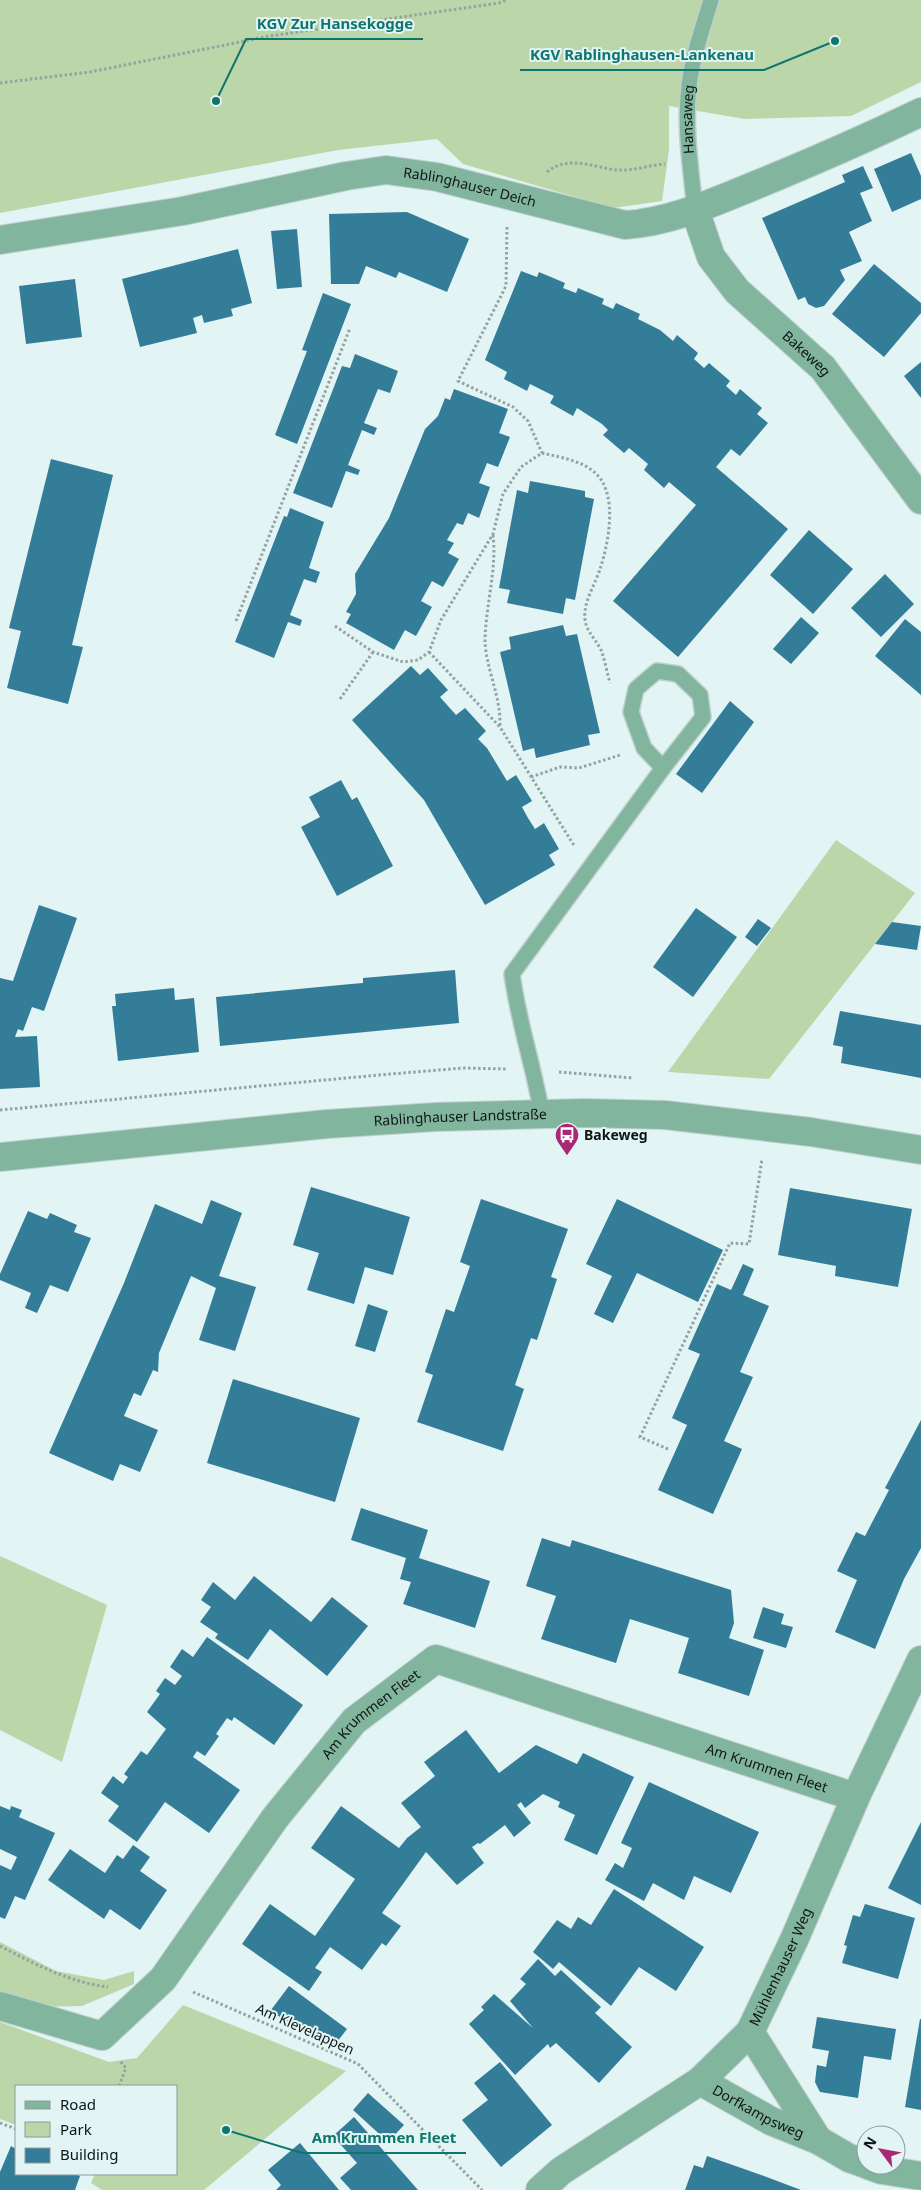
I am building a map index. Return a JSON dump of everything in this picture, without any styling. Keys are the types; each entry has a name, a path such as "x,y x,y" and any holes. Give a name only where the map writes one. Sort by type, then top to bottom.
{"street":[{"name":"Rablinghauser Deich","path":"0,240 183,212 346,176 386,170 437,177 625,224 648,224 695,210 851,146 921,112"},
{"name":"Bakeweg","path":"695,210 711,257 736,291 823,368 921,500"},
{"name":"Rablinghauser Landstraße","path":"0,1157 327,1124 584,1113 665,1115 767,1129 811,1132 921,1150"},
{"name":"Am Krummen Fleet","path":"0,2006 102,2036 156,1986 275,1818 354,1721 436,1659 855,1797"},
{"name":"Mühlenhauser Weg","path":"540,2190 562,2171 700,2081 750,2032 794,1940 855,1797 921,1660"},
{"name":"Dorfkampsweg","path":"750,2032 818,2140"},
{"name":"Dorfkampsweg","path":"700,2081 771,2121 818,2140 856,2161"},
{"name":"Dorfkampsweg","path":"906,2174 921,2176"}],"lane":[{"name":"Hansaweg","path":"695,210 688,130 689,86 696,51 711,0"},
{"path":"542,1115 534,1070 515,996 512,974 663,768 703,717 700,694 678,674 657,671 636,689 631,712 644,748 663,768"}],"path":[{"path":"0,83 90,72 270,36 499,3 506,0"},
{"path":"523,199 539,178 553,167 568,163 579,162 620,170 690,161"},
{"path":"506,236 506,286 458,381 513,407 528,421 542,454"},
{"path":"236,621 350,328"},
{"path":"335,626 373,652 402,662 418,660 429,652 441,620 493,534 503,494 521,467 542,454 570,460 593,471 605,486 610,502 610,524 601,566 585,611 586,627 601,650 611,685 633,703"},
{"path":"493,534 495,552 487,602 485,642 501,709 500,727"},
{"path":"340,699 373,652"},
{"path":"429,652 500,727 589,869"},
{"path":"531,776 560,767 579,768 644,748"},
{"path":"0,1110 444,1070 534,1070 634,1078"},
{"path":"668,1449 640,1437 730,1243 749,1244 767,1129"},
{"name":"Am Klevelappen","path":"0,1946 55,1974 91,1985 156,1986 358,2064 482,2190"},
{"path":"0,2123 15,2130"}],"green space":[{"path":"0,0 921,0 921,82 851,116 745,119 669,106 669,150 662,201 613,208 463,164 437,139 338,150 0,213"},
{"path":"836,840 915,893 769,1079 668,1072"},
{"path":"0,1556 107,1605 62,1762 0,1730"},
{"path":"0,1942 56,1971 104,1980 134,1971 134,1984 82,2006 31,2007 0,1996"},
{"path":"183,2005 346,2071 204,2190 102,2190 91,2183 95,2175 178,2175 178,2085 15,2085 15,2125 0,2119 0,2022 109,2062 137,2058"}],"building":[{"path":"911,153 921,176 921,199 892,212 874,169"},
{"path":"863,166 873,188 860,193 872,221 849,232 862,261 840,270 845,280 824,306 816,308 808,304 805,297 798,300 762,218 845,182 842,175"},
{"path":"407,212 469,239 447,292 399,272 396,278 366,266 359,284 331,284 329,214"},
{"path":"297,229 302,287 277,289 271,231"},
{"path":"238,249 252,303 231,309 233,316 204,323 202,315 193,318 197,333 140,347 122,279"},
{"path":"874,264 921,303 921,313 884,357 832,314"},
{"path":"521,271 537,277 539,272 565,283 563,288 576,293 578,288 604,299 602,304 613,309 616,303 640,314 638,319 660,330 673,341 677,335 698,353 694,359 704,368 709,363 730,381 726,386 736,395 740,389 762,408 757,414 768,423 740,456 731,449 716,467 788,529 678,657 613,601 696,505 669,482 664,488 644,470 648,464 629,448 624,453 603,435 608,430 602,424 577,408 573,416 550,403 554,396 530,384 527,391 504,379 507,372 485,360"},
{"path":"75,279 82,337 26,344 19,286"},
{"path":"323,293 351,304 297,444 275,435 307,351 302,350"},
{"path":"355,354 398,371 390,393 378,389 364,423 377,428 374,435 362,430 348,465 360,470 358,475 346,471 332,508 293,493 342,366 350,368"},
{"path":"921,362 921,398 904,376"},
{"path":"454,389 508,409 499,433 510,437 498,467 487,463 479,483 490,487 479,518 468,513 463,525 457,523 447,540 454,543 448,553 459,559 443,587 432,581 421,601 432,607 416,636 405,630 394,650 346,623 351,614 346,612 356,594 355,574 389,518 425,429 438,416 445,398 450,400"},
{"path":"51,459 113,475 72,645 83,647 68,704 7,688 21,631 9,628"},
{"path":"530,481 585,491 585,497 594,499 575,600 566,598 563,614 507,603 510,590 499,588 517,490 528,493"},
{"path":"290,508 324,522 309,568 320,572 316,583 304,579 290,615 302,620 300,626 288,622 274,658 235,642 284,516 287,517"},
{"path":"809,530 853,569 813,614 770,575"},
{"path":"885,574 914,604 881,637 851,608"},
{"path":"801,617 819,633 791,664 773,649"},
{"path":"905,619 921,632 921,695 875,656"},
{"path":"563,625 566,636 577,634 600,733 588,735 590,745 536,758 534,748 523,751 500,652 511,649 509,637"},
{"path":"411,666 420,675 428,668 448,690 440,697 456,715 465,708 486,731 478,739 487,748 507,781 516,775 532,801 522,807 528,818 535,829 544,823 559,849 549,855 555,865 485,905 424,800 352,720"},
{"path":"730,701 754,722 702,793 676,774"},
{"path":"341,780 352,800 357,797 393,866 337,896 301,827 320,817 309,797"},
{"path":"39,905 77,918 44,1011 32,1007 23,1031 18,1029 15,1037 37,1036 40,1087 0,1089 0,978 13,981"},
{"path":"696,908 737,937 693,997 653,967"},
{"path":"758,919 771,928 757,946 745,937"},
{"path":"892,922 921,926 917,950 875,944"},
{"path":"455,970 459,1023 220,1046 216,997 363,983 363,978"},
{"path":"174,988 175,1000 194,998 199,1052 118,1061 112,1006 116,1006 115,994"},
{"path":"840,1011 921,1025 921,1078 841,1063 843,1047 833,1045"},
{"path":"311,1187 410,1217 393,1275 365,1267 354,1304 307,1290 319,1253 293,1245"},
{"path":"790,1188 912,1209 898,1287 835,1276 836,1266 778,1255"},
{"path":"481,1199 568,1229 551,1277 557,1279 537,1340 531,1338 515,1385 524,1389 503,1451 417,1422 433,1375 425,1372 446,1309 454,1312 470,1266 460,1262"},
{"path":"617,1199 723,1250 698,1302 637,1273 613,1323 594,1314 612,1276 586,1264"},
{"path":"211,1200 242,1213 219,1276 256,1287 235,1351 199,1340 216,1288 191,1276 159,1353 158,1372 153,1370 141,1396 134,1393 124,1416 158,1430 140,1472 120,1464 113,1481 49,1453 124,1283 155,1204 202,1224"},
{"path":"28,1211 47,1219 50,1213 77,1225 74,1232 91,1238 68,1292 50,1285 37,1313 25,1308 31,1293 0,1280 0,1274"},
{"path":"743,1264 754,1269 743,1295 769,1306 740,1372 753,1377 724,1441 742,1449 713,1514 658,1490 687,1425 672,1418 700,1354 688,1349 717,1284 731,1290"},
{"path":"368,1304 388,1311 375,1352 355,1346"},
{"path":"233,1379 360,1418 335,1502 207,1463"},
{"path":"921,1420 921,1548 904,1579 875,1649 835,1632 857,1580 837,1571 856,1532 865,1536 889,1490 885,1488"},
{"path":"361,1508 428,1530 419,1558 490,1581 475,1628 403,1604 411,1582 400,1579 406,1558 351,1540"},
{"path":"542,1538 570,1547 572,1540 731,1590 734,1623 729,1638 764,1650 749,1696 678,1673 689,1638 630,1619 616,1663 541,1639 556,1596 526,1586"},
{"path":"254,1576 311,1622 332,1597 368,1626 327,1676 270,1629 248,1660 215,1638 218,1634 200,1622 211,1607 201,1600 213,1582 235,1600"},
{"path":"763,1607 784,1614 781,1624 793,1627 786,1648 753,1638"},
{"path":"207,1637 303,1705 274,1745 234,1717 232,1721 227,1718 216,1734 219,1736 205,1756 197,1751 193,1757 240,1790 209,1833 165,1802 137,1842 108,1821 119,1806 101,1793 113,1776 123,1784 128,1777 124,1774 141,1751 147,1755 166,1729 147,1712 160,1694 156,1691 165,1678 175,1685 182,1676 170,1667 182,1649 193,1657"},
{"path":"466,1730 499,1773 536,1745 577,1764 583,1753 634,1777 597,1855 564,1840 575,1815 558,1807 560,1802 543,1794 525,1808 521,1802 517,1805 531,1823 514,1837 505,1825 480,1844 478,1843 472,1847 484,1863 457,1885 426,1852 382,1913 401,1926 386,1946 382,1943 362,1970 330,1947 315,1968 322,1972 309,1991 242,1944 270,1904 315,1936 355,1879 311,1848 341,1806 399,1848 407,1838 421,1827 401,1803 435,1776 424,1762"},
{"path":"649,1782 759,1832 731,1893 694,1876 684,1900 653,1883 644,1901 605,1880 615,1863 623,1868 632,1848 621,1843"},
{"path":"0,1806 10,1810 11,1806 22,1810 19,1817 55,1833 25,1900 15,1896 5,1919 0,1917 0,1865 11,1870 17,1857 0,1849"},
{"path":"921,1822 921,1905 888,1888"},
{"path":"133,1845 150,1857 140,1871 167,1890 140,1930 110,1909 104,1919 48,1880 70,1849 105,1873 117,1855 123,1859"},
{"path":"614,1889 704,1947 676,1991 639,1967 611,2006 559,1962 553,1969 533,1952 557,1920 571,1929 578,1917 591,1925"},
{"path":"865,1904 915,1918 898,1979 842,1963 847,1946 844,1945 853,1915 860,1917"},
{"path":"538,1959 555,1976 561,1970 601,2007 595,2013 632,2047 599,2083 556,2043 550,2048 548,2044 515,2075 469,2024 484,2010 481,2007 494,1994 533,2028 510,2001 526,1984 520,1979"},
{"path":"289,1986 347,2029 334,2046 318,2034 290,2025 271,2010"},
{"path":"817,2017 896,2029 891,2060 864,2056 858,2098 820,2092 815,2082 817,2065 826,2067 829,2051 812,2048"},
{"path":"921,2019 921,2110 905,2107"},
{"path":"500,2062 552,2125 501,2167 462,2120 488,2100 474,2083"},
{"path":"368,2093 404,2125 388,2142 353,2110"},
{"path":"354,2117 418,2190 351,2190 340,2178 357,2163 333,2136"},
{"path":"300,2143 339,2190 276,2190 281,2185 268,2170"},
{"path":"11,2146 15,2148 15,2175 80,2176 75,2190 0,2190 0,2172"},
{"path":"707,2156 801,2190 685,2190 694,2165 703,2168"}],"place":[{"name":"KGV Rablinghausen-Lankenau","path":"835,41"},
{"name":"KGV Zur Hansekogge","path":"216,101"},
{"name":"Bakeweg","path":"567,1156"},
{"name":"Am Krummen Fleet","path":"226,2130"}]}
